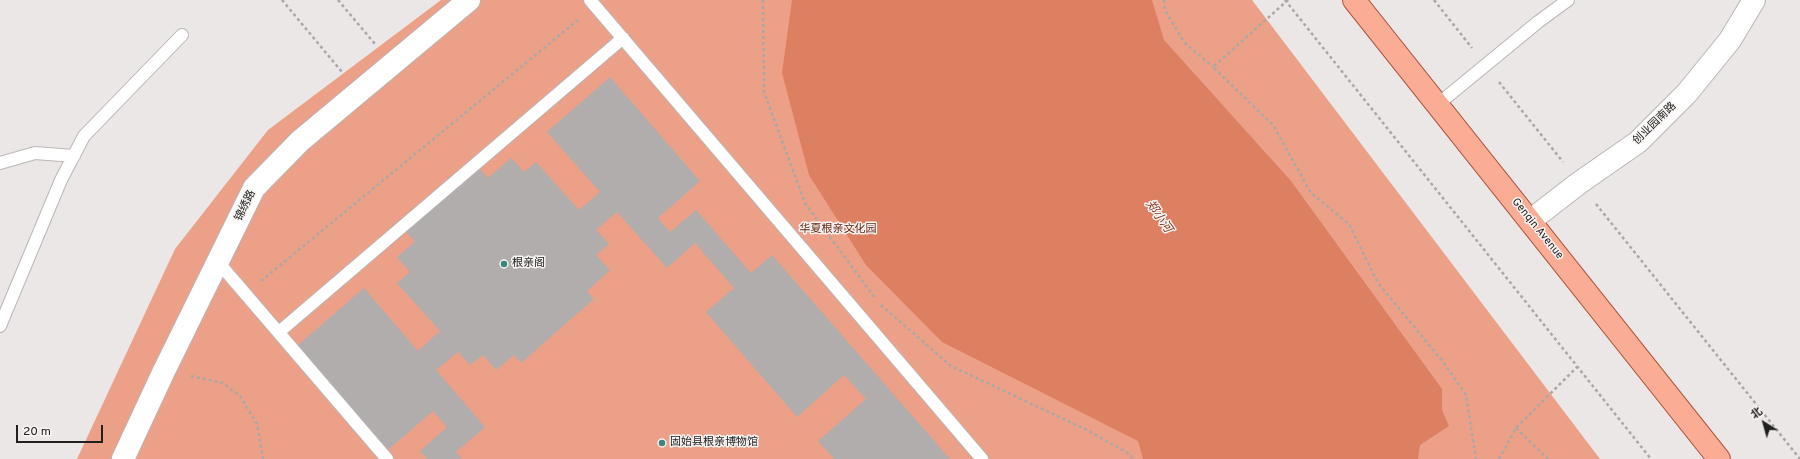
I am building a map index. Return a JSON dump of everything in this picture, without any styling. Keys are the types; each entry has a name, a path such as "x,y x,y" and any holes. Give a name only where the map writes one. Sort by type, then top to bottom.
{"main road":[{"name":"Genqin Avenue","path":"1354,0 1719,459"}],"street":[{"name":"锦绣路","path":"123,459 163,373 254,188 300,141 469,0"},
{"name":"创业园南路","path":"1530,221 1638,142 1687,93 1730,40 1754,0"}],"lane":[{"path":"1437,105 1538,22 1568,0"},
{"path":"592,3 982,459"},
{"path":"0,326 61,180 84,136 182,35"},
{"path":"279,332 623,38"},
{"path":"0,163 35,153 74,156"},
{"path":"218,262 387,459"}],"path":[{"path":"282,0 359,92"},
{"path":"338,0 392,64"},
{"path":"763,0 764,92 805,203 880,304 951,366 1087,430 1131,455 1132,459"},
{"path":"1164,0 1165,10 1184,42 1213,67 1273,125 1311,193 1349,224 1378,283 1444,363 1466,395 1476,459"},
{"path":"1213,67 1286,0 1651,459"},
{"path":"1434,0 1800,459"},
{"path":"246,293 592,3"},
{"path":"1499,459 1516,428 1577,367"},
{"path":"163,373 195,377 223,383 240,396 257,424 263,459"},
{"path":"1516,428 1548,459"}],"green space":[{"name":"华夏根亲文化园","path":"441,0 1252,0 1600,459 77,459 175,249 268,130"}],"water":[{"name":"郑小河","path":"792,0 1152,0 1164,40 1291,181 1442,389 1442,410 1449,426 1420,445 1418,459 1143,459 1138,441 942,342 866,265 809,175 782,73"}],"building":[{"path":"610,77 700,181 658,218 670,232 696,210 751,273 772,255 950,459 834,459 818,441 866,399 844,375 797,417 706,312 734,288 695,243 667,268 617,212 596,230 609,244 596,255 610,270 587,291 594,299 521,363 514,355 496,370 483,355 470,365 458,352 436,370 485,427 456,452 462,459 427,459 420,451 447,427 433,411 388,450 297,346 364,288 418,351 440,331 397,283 410,272 397,257 415,242 404,229 477,165 488,178 511,158 524,172 536,162 579,210 600,192 547,132"}],"place":[{"name":"根亲阁","path":"504,264"},
{"name":"固始县根亲博物馆","path":"662,443"}]}
